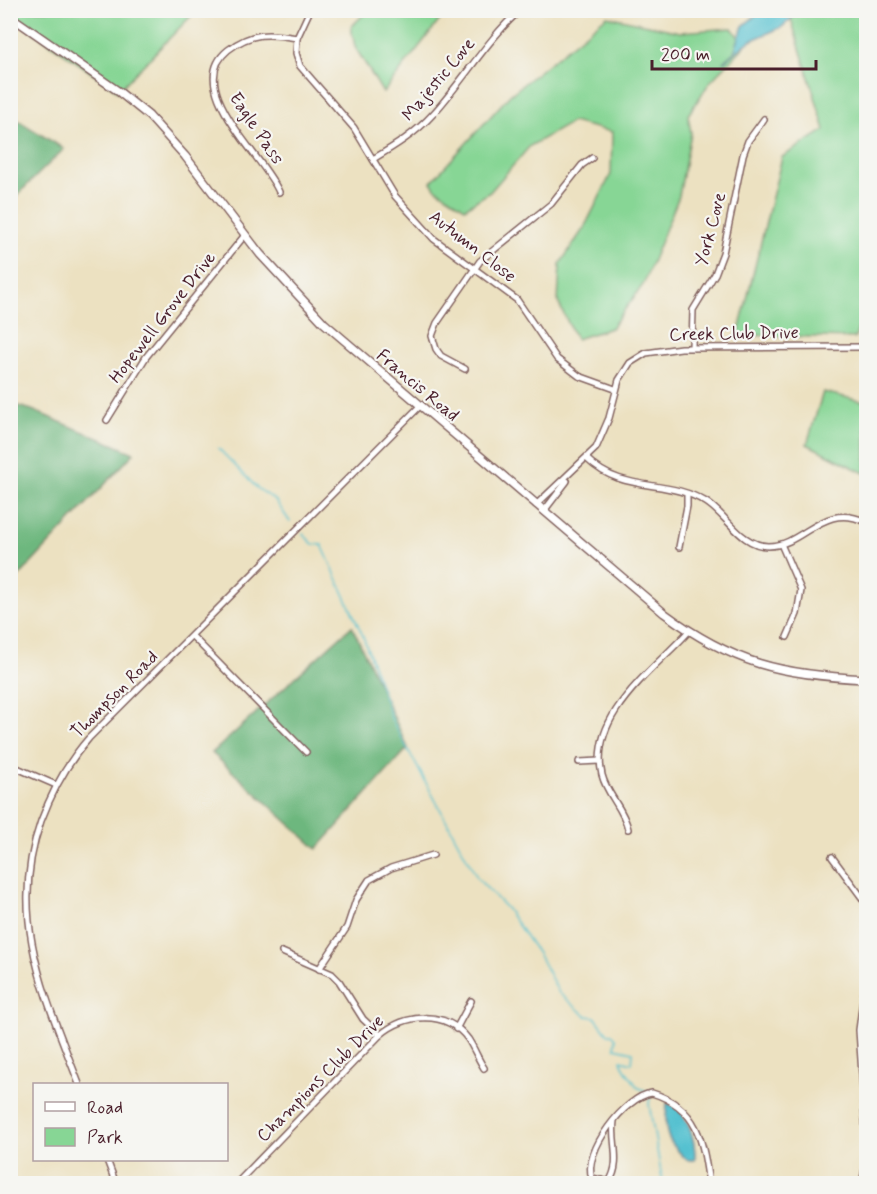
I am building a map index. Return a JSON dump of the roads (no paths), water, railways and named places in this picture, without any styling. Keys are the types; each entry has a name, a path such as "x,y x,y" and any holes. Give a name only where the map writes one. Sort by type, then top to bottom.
{"street":[{"path":"297,38 310,10"},
{"name":"Majestic Cove","path":"373,159 411,135 433,114 489,42 520,10"},
{"name":"Francis Road","path":"10,16 118,91 149,116 185,156 276,274 324,323 536,505 689,631 721,650 768,668 822,677 867,679"},
{"name":"Eagle Pass","path":"279,192 273,177 220,105 214,79 225,53 239,41 255,34 297,38"},
{"name":"Autumn Close","path":"297,38 296,53 306,76 354,128 395,196 412,217 435,239 517,300 562,363 579,376 615,389"},
{"name":"York Cove","path":"692,347 693,310 715,274 723,253 743,155 748,141 764,119"},
{"path":"465,369 441,356 436,349 432,336 437,323 486,255 551,204 582,165 592,158"},
{"name":"Hopewell Grove Drive","path":"107,420 146,357 245,235"},
{"name":"Creek Club Drive","path":"536,505 587,459 603,436 615,389 624,370 637,358 657,350 692,347 867,347"},
{"name":"Thompson Road","path":"79,1083 36,966 26,908 32,850 56,785 80,749 420,406"},
{"path":"587,459 597,468 622,481 687,494 706,501 753,543 769,546 781,544 830,518 846,517 867,522"},
{"name":"Creek Club Drive","path":"544,511 561,492 569,476"},
{"path":"679,547 687,494"},
{"path":"781,544 801,590 797,615 787,637"},
{"path":"628,828 606,785 600,761 602,740 613,713 689,631"},
{"path":"192,636 306,752"},
{"path":"579,762 600,761"},
{"path":"10,765 56,785"},
{"path":"320,969 347,927 356,900 369,880 390,868 433,855"},
{"path":"832,856 867,903"},
{"path":"282,952 332,974 345,987 363,1019 380,1035"},
{"path":"867,977 859,1030 867,1134"},
{"path":"456,1029 471,1001"},
{"name":"Champions Club Drive","path":"236,1184 380,1035 393,1025 414,1018 438,1019 456,1029 468,1040 484,1068"},
{"path":"614,1121 615,1165 609,1182 592,1178 589,1169 601,1140 614,1121 632,1102 646,1094 667,1098 689,1116 705,1147 709,1184"},
{"path":"107,1161 116,1184"},
{"path":"862,1184 867,1164"}],"water":[{"path":"761,11 799,11 782,27 750,41 723,62 734,52 743,26"},
{"path":"667,1103 680,1112 689,1127 694,1144 695,1160 687,1160 670,1140 666,1129"}],"waterway":[{"path":"218,448 257,488 275,500 290,522"},
{"path":"303,534 313,544 322,545 363,636 392,720 478,879 506,908 539,955 559,993 586,1016 595,1017 608,1034 616,1038 615,1048 633,1052 632,1063 621,1060 622,1064 637,1087 648,1092"},
{"path":"650,1097 649,1104 663,1184"}]}
